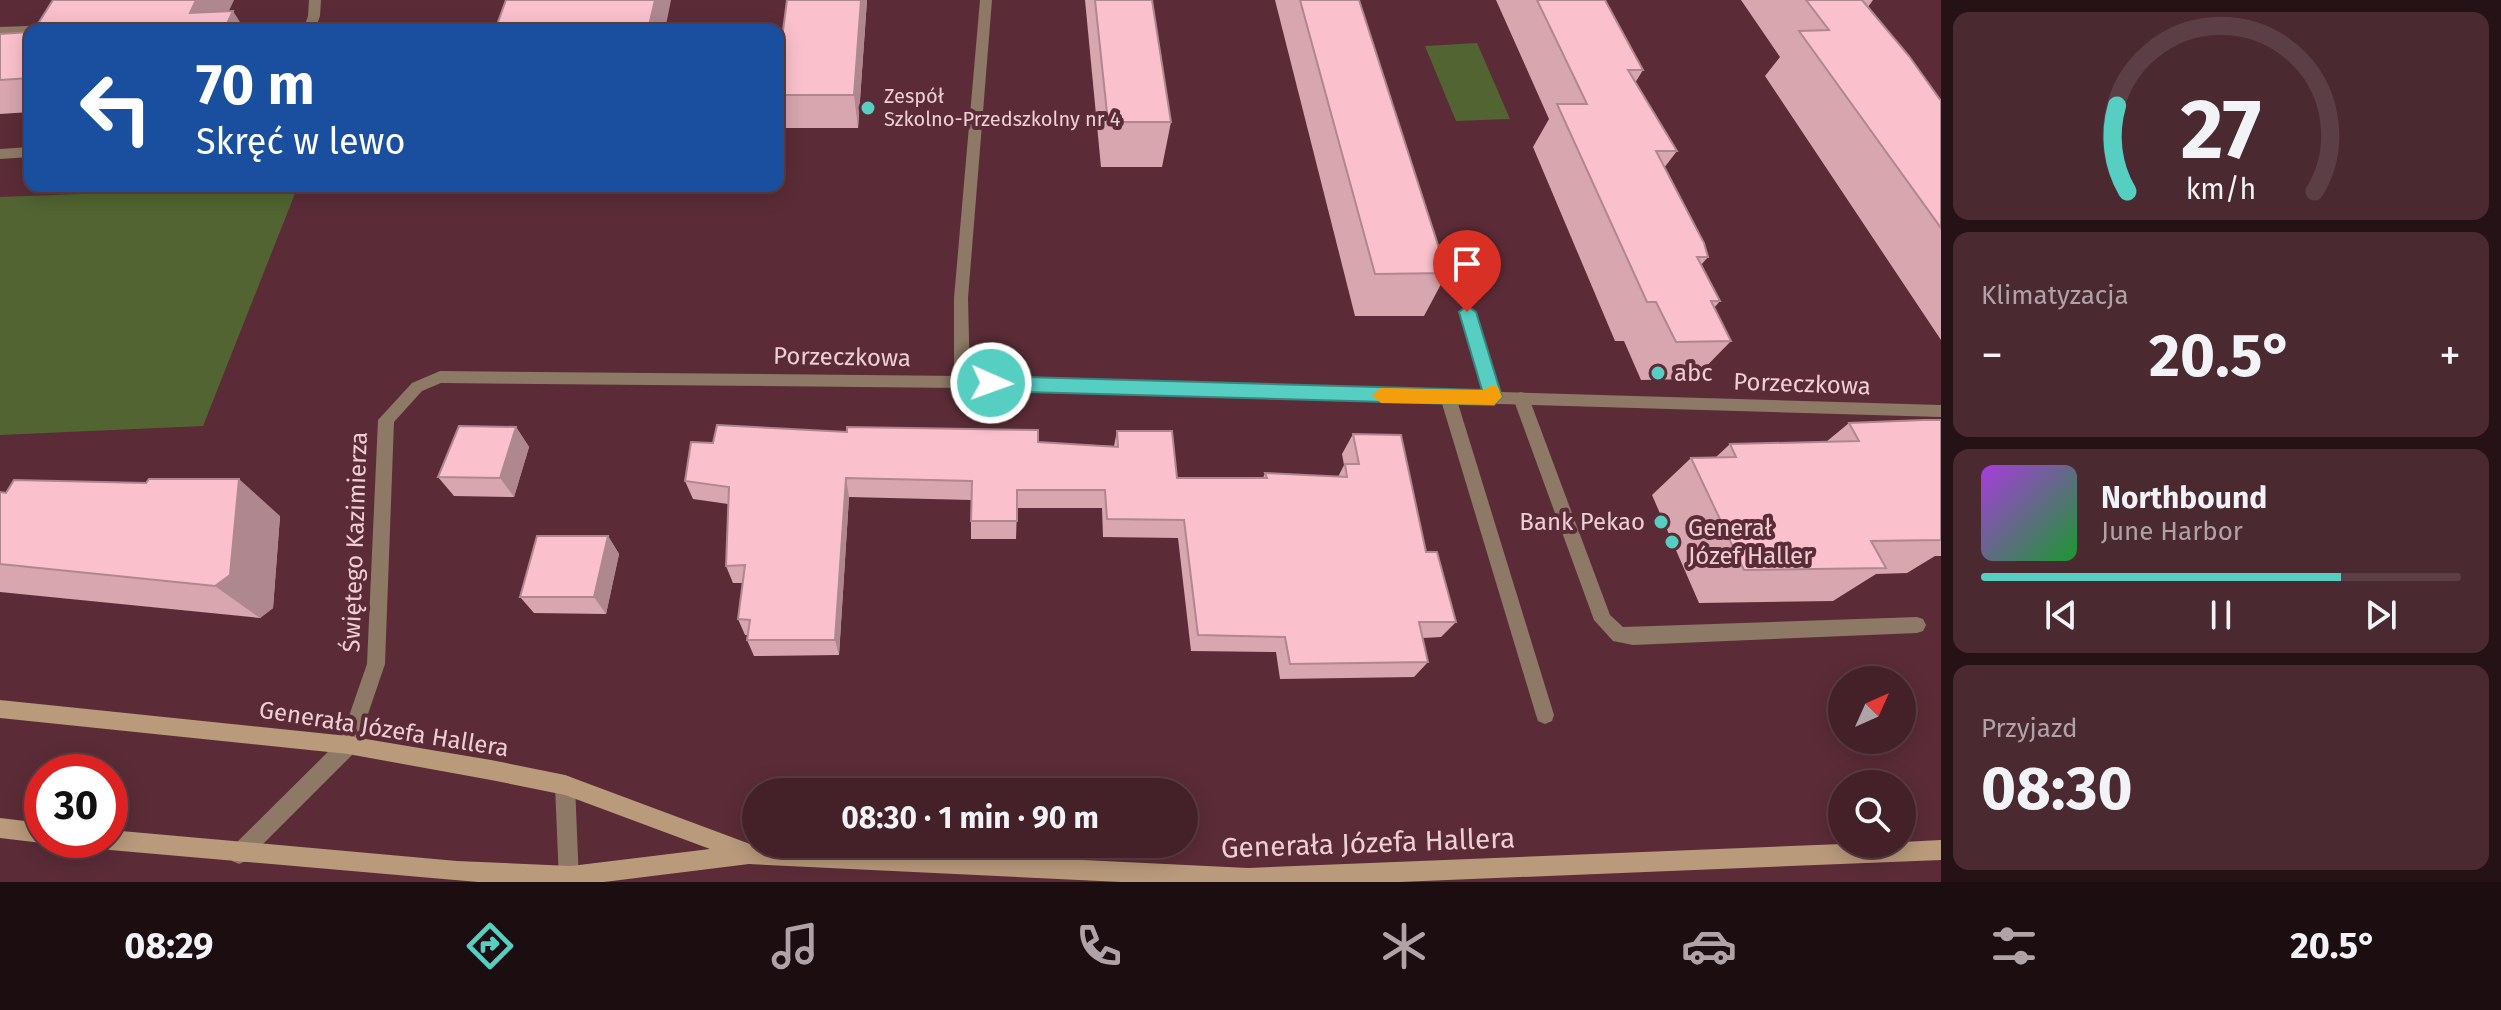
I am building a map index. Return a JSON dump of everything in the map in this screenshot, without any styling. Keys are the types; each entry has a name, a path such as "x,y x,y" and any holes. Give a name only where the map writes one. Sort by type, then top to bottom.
{"main road":[{"name":"Generała Józefa Hallera","path":"0,709 348,745 565,785 742,851"},
{"path":"0,828 24,831"},
{"name":"Generała Józefa Hallera","path":"128,842 239,854 570,879 742,855"},
{"name":"Generała Józefa Hallera","path":"832,858 1248,878 1941,850"}],"street":[{"path":"311,24 315,0"},
{"path":"962,382 961,298 986,0"},
{"path":"0,31 24,30"},
{"path":"0,154 24,152"},
{"path":"1467,312 1494,397"},
{"name":"Porzeczkowa","path":"417,387 440,377 464,376 962,382 1941,411"},
{"name":"Świętego Kazimierza","path":"239,854 348,745 376,664 386,420 417,387"},
{"path":"1448,397 1545,715"},
{"path":"1521,398 1603,620 1619,635 1633,637 1917,625"},
{"path":"565,785 570,879"}],"green space":[{"path":"1477,43 1510,119 1456,121 1425,46"},
{"path":"135,192 296,192 203,426 0,435 0,197"}],"building":[{"path":"53,0 196,0 190,13 233,11 227,24 38,24"},
{"path":"506,0 655,0 649,24 497,24"},
{"path":"787,0 861,0 854,95 784,95"},
{"path":"1095,0 1152,0 1171,122 1108,122"},
{"path":"1300,0 1359,0 1447,273 1375,274"},
{"path":"1537,0 1605,0 1643,70 1628,70 1677,151 1656,151 1704,243 1708,257 1697,257 1720,301 1711,301 1731,341 1676,342 1656,302 1647,302 1557,104 1587,104"},
{"path":"1806,0 1862,0 1909,56 1941,101 1941,228 1799,31 1829,30"},
{"path":"24,32 24,78 0,80 0,34"},
{"path":"1941,420 1941,540 1871,541 1886,568 1744,570 1691,458 1736,457 1730,444 1859,441 1849,423"},
{"path":"717,425 847,432 847,427 1038,430 1038,442 1118,447 1117,431 1172,431 1177,478 1267,478 1265,473 1347,477 1345,464 1359,464 1353,434 1401,435 1426,552 1437,552 1456,622 1419,622 1428,662 1290,664 1285,637 1198,635 1184,520 1107,519 1105,490 1017,490 1017,521 971,521 972,481 846,478 835,640 747,640 750,620 738,619 745,565 726,566 729,487 685,481 691,442 713,443"},
{"path":"459,426 516,427 500,478 438,477"},
{"path":"149,479 239,479 230,575 215,586 0,564 0,492 6,493 14,480 146,483"},
{"path":"537,536 608,536 594,597 520,597"}],"slow traffic":[{"path":"1381,395 1494,397 1492,392"}],"place":[{"name":"Zespół Szkolno-Przedszkolny nr 4","path":"868,108"},
{"name":"abc","path":"1658,373"},
{"name":"Bank Pekao","path":"1661,522"},
{"name":"Generał Józef Haller","path":"1672,542"}],"route":[{"path":"991,383 1253,393 1494,397 1467,312"}]}
